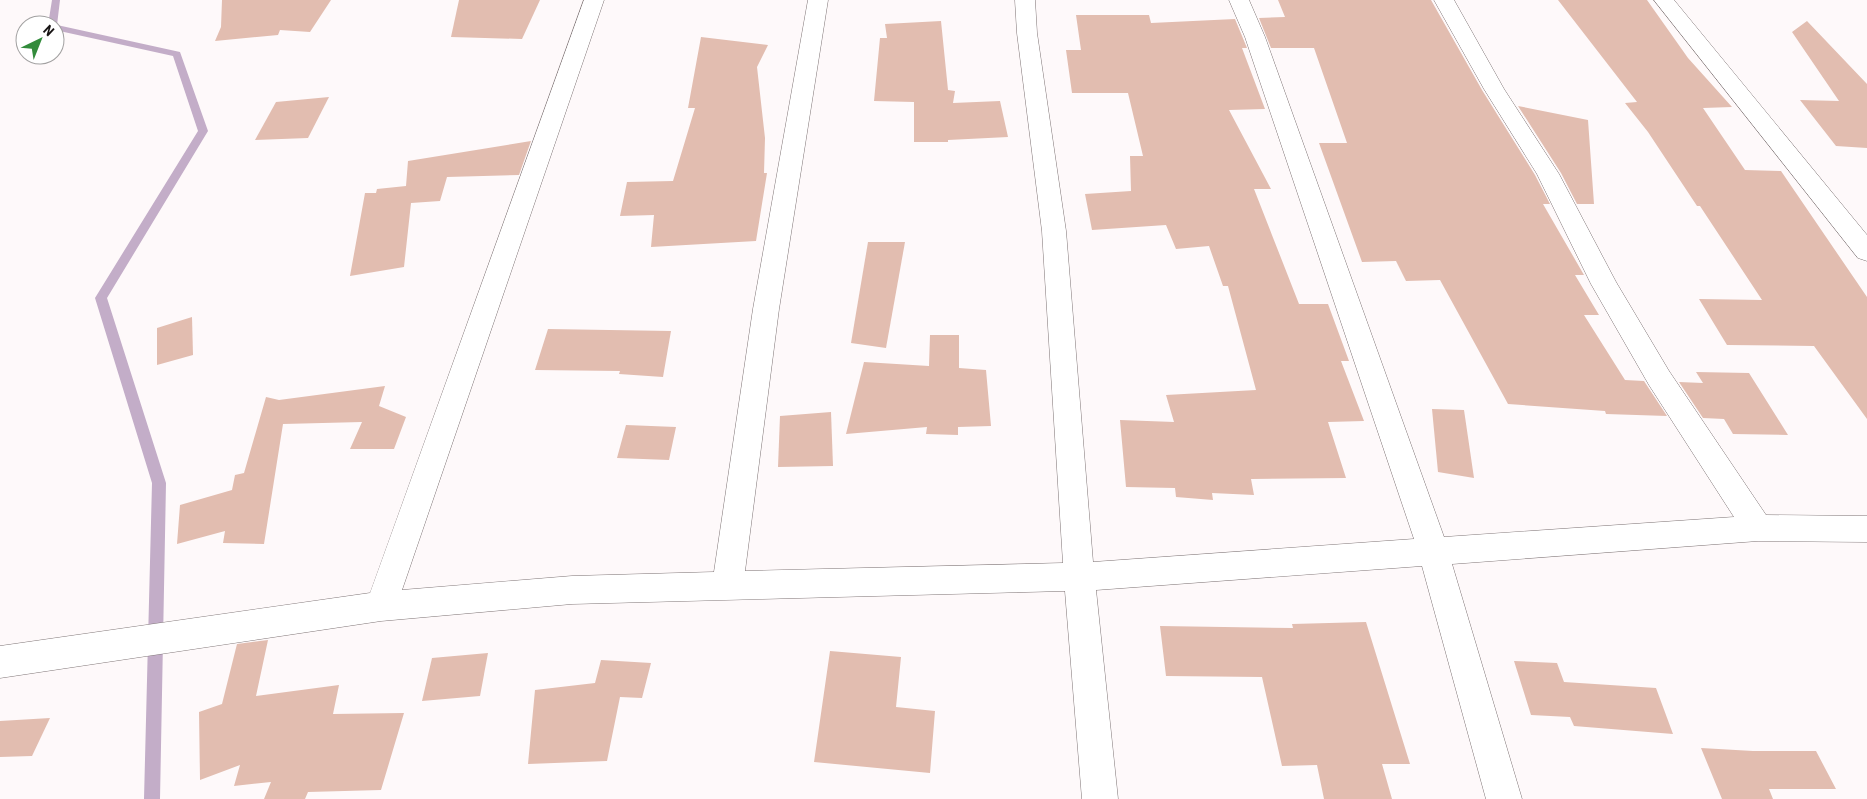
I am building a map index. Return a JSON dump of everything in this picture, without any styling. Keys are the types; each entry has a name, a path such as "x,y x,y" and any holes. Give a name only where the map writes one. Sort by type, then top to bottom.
{"street":[{"path":"381,606 594,0"},
{"path":"727,587 766,309 818,0"},
{"path":"1026,0 1027,33 1054,231 1080,577 1100,799"},
{"path":"1239,0 1255,37 1433,550 1504,799"},
{"path":"1444,0 1494,89 1548,174 1604,284 1659,378 1758,528"},
{"path":"1664,0 1867,252"},
{"path":"0,662 381,606 572,590 1080,577 1758,528 1867,529"}],"building":[{"path":"222,0 331,0 310,32 280,30 278,35 215,41 221,27"},
{"path":"459,0 540,0 522,39 451,37"},
{"path":"1278,0 1431,0 1482,90 1535,175 1550,204 1543,204 1584,275 1575,275 1599,315 1584,315 1625,380 1644,381 1667,416 1606,414 1605,411 1508,404 1440,280 1406,281 1396,261 1362,262 1319,143 1347,143 1314,48 1271,48 1259,18 1285,17"},
{"path":"1558,0 1647,0 1688,58 1732,107 1703,108 1745,170 1781,171 1867,297 1867,419 1814,346 1727,345 1699,299 1762,300 1700,206 1697,206 1648,132 1625,103 1637,102"},
{"path":"1076,15 1149,15 1151,23 1235,19 1247,48 1242,48 1265,109 1229,110 1271,189 1254,189 1299,304 1328,304 1349,361 1341,361 1364,421 1328,422 1346,478 1251,479 1254,495 1212,493 1213,500 1176,497 1175,488 1126,487 1120,420 1174,422 1166,395 1256,390 1228,286 1223,286 1209,246 1176,249 1166,225 1092,230 1085,194 1131,191 1130,156 1143,156 1128,93 1072,93 1066,50 1081,50"},
{"path":"941,21 948,90 955,91 953,103 1000,101 1008,137 948,140 948,142 914,142 914,102 874,101 880,38 887,38 885,24"},
{"path":"1807,21 1867,84 1867,148 1836,146 1800,100 1839,101 1792,32"},
{"path":"701,37 768,45 757,67 765,138 764,173 767,173 756,241 651,247 654,215 620,216 627,182 673,181 695,108 688,108"},
{"path":"329,97 308,138 255,140 276,102"},
{"path":"1518,106 1588,120 1594,204 1577,204 1561,173"},
{"path":"531,141 519,175 447,177 440,201 411,203 404,267 350,276 365,193 376,193 377,189 406,186 408,161"},
{"path":"868,242 905,242 886,348 851,343"},
{"path":"192,317 193,355 157,365 157,328"},
{"path":"548,329 671,331 663,377 619,374 620,371 535,370"},
{"path":"930,335 959,335 959,368 986,370 991,426 958,427 958,435 926,434 927,427 846,434 864,362 929,366"},
{"path":"1696,372 1749,373 1788,435 1733,434 1724,419 1703,418 1679,382 1703,383"},
{"path":"385,386 379,406 406,417 394,449 350,449 362,422 283,424 264,544 223,543 225,531 177,544 180,505 232,490 235,475 244,473 266,397 279,400"},
{"path":"1432,409 1464,410 1474,478 1438,472"},
{"path":"831,412 833,466 778,467 780,416"},
{"path":"626,425 676,427 669,460 617,458"},
{"path":"1366,622 1410,764 1382,764 1392,799 1324,799 1317,765 1282,766 1262,677 1166,676 1160,626 1293,628 1292,624"},
{"path":"268,640 256,696 339,685 333,714 404,713 381,790 308,792 305,799 264,799 271,782 234,786 240,765 200,780 199,712 222,704 237,644"},
{"path":"830,651 901,657 896,707 935,711 930,773 814,762"},
{"path":"488,653 480,696 422,701 432,658"},
{"path":"601,660 651,663 642,698 620,697 607,761 528,764 535,690 595,683"},
{"path":"1514,661 1557,663 1564,682 1656,688 1673,734 1574,726 1570,717 1531,715"},
{"path":"50,718 32,756 0,757 0,721"},
{"path":"1701,748 1753,751 1816,751 1836,789 1769,789 1773,799 1722,799"}],"waterway":[{"path":"54,15 56,0"},
{"path":"65,29 177,54 203,131 101,298 159,483 152,799"}]}
